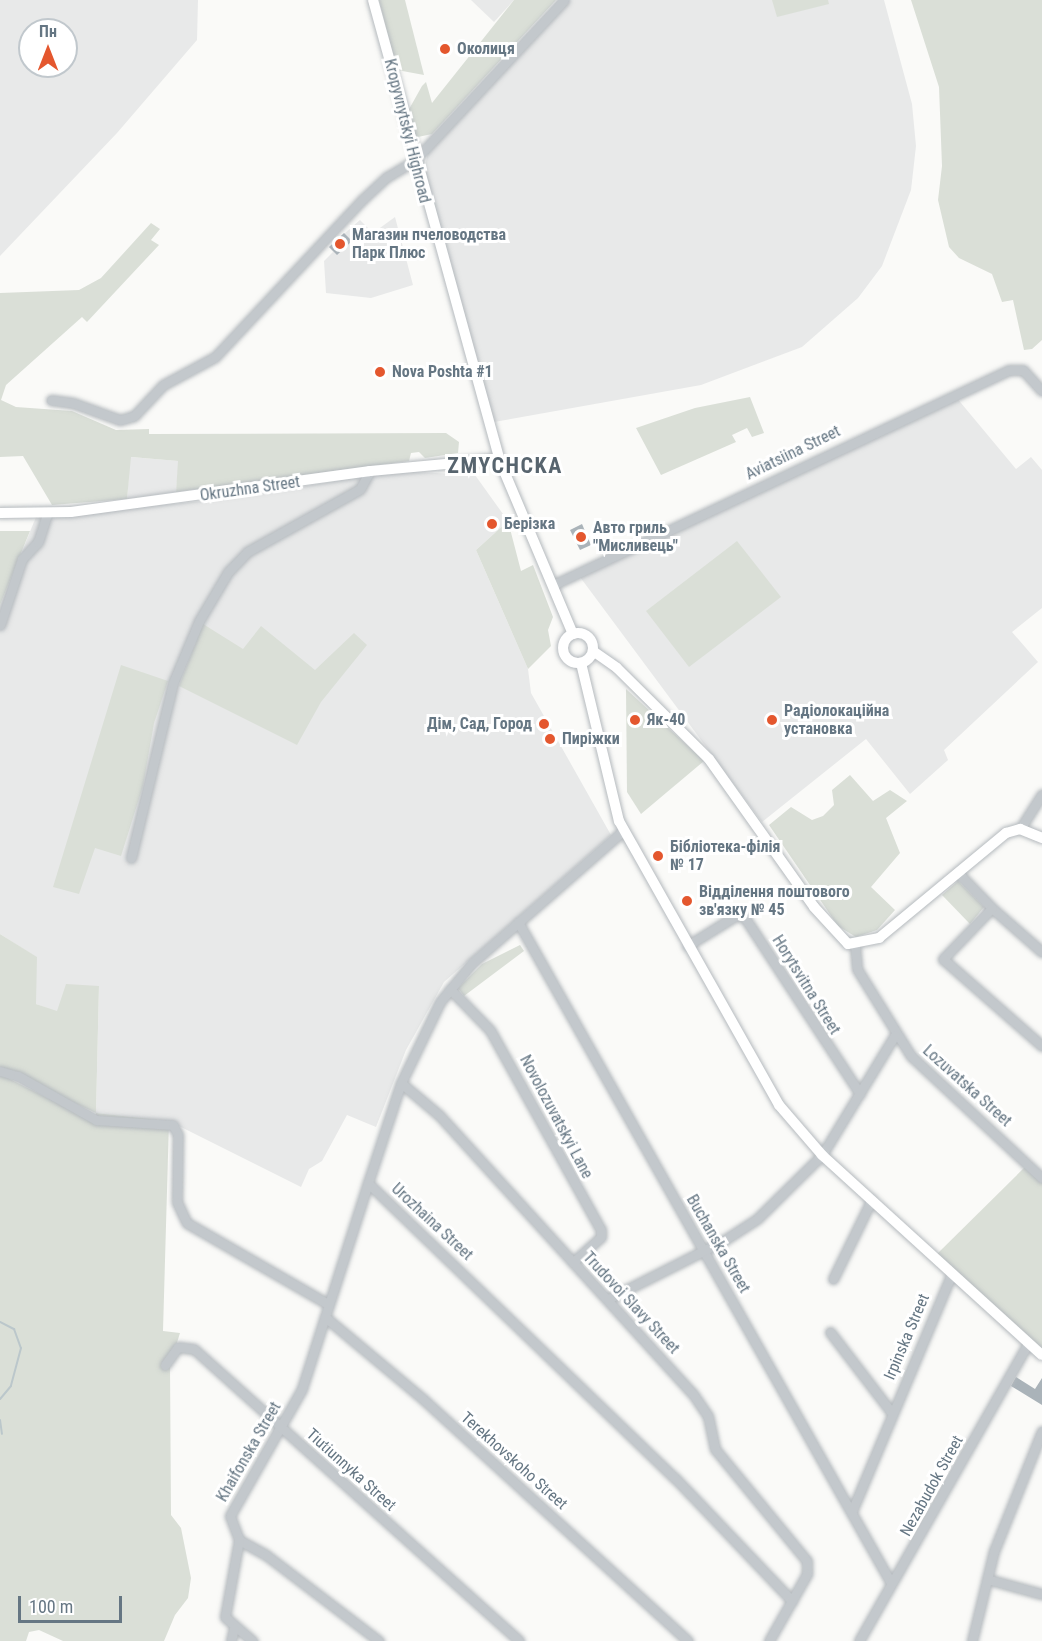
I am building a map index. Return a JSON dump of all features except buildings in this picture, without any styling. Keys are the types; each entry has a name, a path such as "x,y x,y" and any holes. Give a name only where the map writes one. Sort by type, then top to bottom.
{"main road":[{"name":"Kropyvnytskyi Highroad","path":"373,0 414,161 499,459 573,634 564,652 581,663"},
{"name":"Okruzhna Street","path":"0,513 48,512 370,471 499,459"},
{"name":"Kropyvnytskyi Highroad","path":"573,634 588,637 593,651"},
{"path":"1042,838 1020,829 1006,833 879,938 855,945 832,930 709,759 617,668 593,651 581,663 609,790 624,830 687,946 779,1105 822,1155 1042,1355"}],"street":[{"path":"51,400 120,420 134,416 163,385 215,357 363,199 387,177 414,161 564,0"},
{"name":"Aviatsiina Street","path":"553,585 1009,370 1023,370 1042,391"},
{"path":"131,858 173,683 199,621 228,572 247,552 360,489 370,471"},
{"path":"0,625 22,559 38,542 48,512"},
{"path":"1020,829 1042,794"},
{"name":"Urozhaina Street","path":"624,830 518,922 450,989 430,1018 401,1083 368,1183 642,1445 792,1600"},
{"path":"958,873 992,908 1042,952"},
{"path":"992,908 943,958 1042,1046"},
{"name":"Horytsvitna Street","path":"687,946 737,915 745,918 860,1094"},
{"name":"Buchanska Street","path":"518,922 891,1583"},
{"name":"Lozuvatska Street","path":"855,945 857,969 895,1035 915,1060 1042,1178"},
{"name":"Novolozuvatskyi Lane","path":"450,989 490,1030 601,1230 601,1237 573,1262"},
{"path":"608,1299 705,1251 757,1219 822,1155 895,1035"},
{"path":"0,1071 18,1076 96,1120 176,1128 177,1202 181,1216 194,1228 328,1304"},
{"name":"Trudovoi Slavy Street","path":"401,1083 427,1102 701,1403 715,1449 808,1564 792,1600"},
{"path":"325,1317 368,1183"},
{"path":"833,1279 872,1199"},
{"name":"Irpinska Street","path":"852,1511 952,1273"},
{"name":"Khaifonska Street","path":"239,1540 231,1522 233,1506 282,1429 305,1381 325,1317"},
{"name":"Terekhovskoho Street","path":"325,1317 423,1399 688,1641"},
{"name":"Irpinska Street","path":"830,1332 892,1413"},
{"name":"Nezabudok Street","path":"859,1641 891,1583 917,1545 1028,1343"},
{"name":"Tiutiunnyka Street","path":"165,1365 174,1348 183,1345 194,1349 519,1641"},
{"path":"972,1641 1004,1520 1042,1431"},
{"path":"253,1641 234,1628 225,1615 239,1540 266,1555 379,1641"},
{"path":"987,1579 1042,1594"},
{"path":"769,1641 792,1600"},
{"path":"231,1641 234,1628"}],"shaded area":[{"path":"0,0 198,0 197,40 117,133 0,256"},
{"path":"379,0 405,0 424,75 397,70"},
{"path":"471,0 514,0 494,22"},
{"path":"514,0 556,0 432,134 413,138 408,111 422,86 426,82 432,103"},
{"path":"567,0 884,0 912,104 916,146 911,190 882,266 858,298 802,347 701,385 494,422 423,176 428,152"},
{"path":"772,0 828,0 829,4 777,17"},
{"path":"911,0 1042,0 1042,340 1032,349 1024,350 1013,300 1002,302 992,274 959,258 949,247 938,200 942,166 939,87"},
{"path":"395,217 413,285 371,298 326,293 324,261 333,252 329,247 360,220 373,233"},
{"path":"151,223 160,229 151,240 159,245 87,322 82,317 6,385 1,400 16,407 72,411 116,430 149,429 149,434 446,433 459,442 458,453 425,458 419,452 411,453 409,461 176,492 178,461 131,457 127,499 52,505 23,456 0,457 0,293 79,290 101,278"},
{"path":"750,397 764,433 752,437 747,428 732,435 736,442 661,475 636,428 695,408"},
{"path":"956,397 1016,469 1031,457 1042,470 1042,608 1012,632 1038,662 944,750 948,760 910,794 866,739 762,822 580,577"},
{"path":"130,457 179,461 176,492 127,499"},
{"path":"397,471 475,475 508,521 476,550 528,669 531,693 611,835 444,982 406,1050 376,1127 347,1115 322,1161 309,1169 301,1187 169,1121 96,1113 99,986 57,1012 36,1004 36,957 0,934 0,605 36,517 235,498"},
{"path":"508,521 521,571 533,565 553,617 548,630 551,646 528,669 476,550"},
{"path":"0,531 30,531 0,605"},
{"path":"737,541 781,597 689,667 646,611"},
{"path":"203,624 243,649 261,626 315,670 354,633 367,645 321,702 297,745 179,686"},
{"path":"121,665 168,681 154,723 143,786 121,856 95,848 79,894 53,887"},
{"path":"626,689 704,761 641,814 627,792"},
{"path":"850,775 873,801 890,790 907,801 886,818 900,853 871,887 895,910 877,930 856,937 838,926 769,825 791,807 812,820 823,816 834,805 832,790"},
{"path":"958,881 984,907 970,924 942,895"},
{"path":"0,934 37,957 36,1004 57,1011 66,984 99,986 96,1113 0,1068"},
{"path":"520,945 524,951 464,996 458,988 482,964"},
{"path":"0,1074 95,1122 96,1113 169,1121 163,1331 180,1333 170,1365 171,1515 181,1528 191,1578 188,1598 175,1615 164,1641 63,1641 39,1630 29,1632 26,1641 0,1641"},
{"path":"1028,1164 1042,1178 1042,1355 935,1256"}],"waterway":[{"path":"0,1322 14,1329 21,1348 11,1386 0,1399"},
{"path":"0,1420 2,1434"}],"place":[{"name":"Околиця","path":"445,49"},
{"name":"Магазин пчеловодства Парк Плюс","path":"340,244"},
{"name":"Nova Poshta #1","path":"380,372"},
{"name":"Берізка","path":"492,524"},
{"name":"Авто гриль \"Мисливець\"","path":"581,537"},
{"name":"Як-40","path":"635,720"},
{"name":"Радіолокаційна установка","path":"772,720"},
{"name":"Дім, Сад, Город","path":"544,724"},
{"name":"Пиріжки","path":"550,739"},
{"name":"Бібліотека-філія № 17","path":"658,856"},
{"name":"Відділення поштового зв'язку № 45","path":"687,901"}],"district":[{"name":"ZMYCHCKA","path":"505,466"}]}
